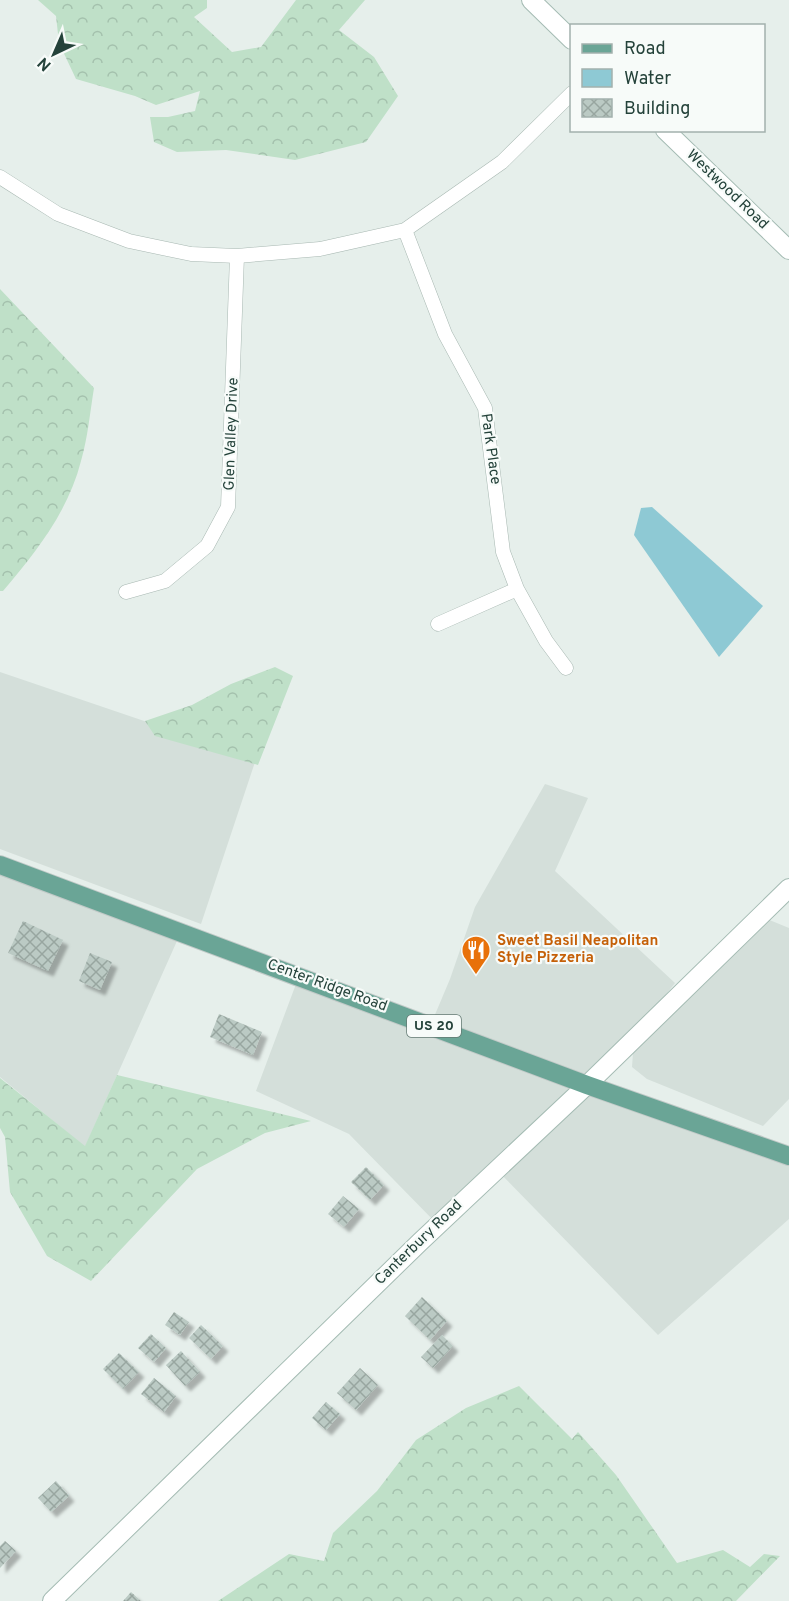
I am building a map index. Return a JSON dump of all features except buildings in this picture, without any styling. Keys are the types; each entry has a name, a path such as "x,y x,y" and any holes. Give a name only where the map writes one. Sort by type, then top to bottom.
{"main road":[{"name":"Center Ridge Road","path":"0,865 587,1085 789,1156"}],"street":[{"path":"531,0 570,38"},
{"path":"0,177 58,214 129,241 192,254 237,256 320,249 405,230 502,162 570,95"},
{"name":"Westwood Road","path":"667,132 789,250"},
{"name":"Park Place","path":"405,230 445,334 485,408 503,552 517,589 546,641 566,668"},
{"name":"Glen Valley Drive","path":"126,592 165,581 207,546 228,507 237,256"},
{"path":"438,624 517,589"},
{"name":"Canterbury Road","path":"52,1601 420,1242 587,1085 789,888"}],"shaded area":[{"path":"0,672 256,759 201,924 0,849"},
{"path":"545,784 588,798 555,871 675,983 647,1019 584,1075 434,1017 475,907"},
{"path":"0,865 181,932 85,1147 0,1077"},
{"path":"767,919 789,928 789,1099 763,1126 647,1079 632,1067 633,1053"},
{"path":"299,976 789,1156 789,1219 658,1335 497,1170 438,1225 349,1134 256,1091"}],"green space":[{"path":"38,0 207,0 207,8 194,17 232,52 261,47 296,0 365,0 339,30 374,57 398,96 366,142 295,160 226,150 177,152 154,142 150,117 168,117 195,111 200,91 156,105 135,96 76,79 59,43 56,16"},
{"path":"0,289 94,388 83,452 68,497 39,546 3,591 0,591"},
{"path":"275,667 293,676 258,765 155,736 145,721 192,705 231,684"},
{"path":"117,1075 311,1121 265,1133 197,1169 91,1281 47,1256 10,1192 5,1137 0,1128 0,1078 85,1146"},
{"path":"519,1386 572,1439 578,1432 616,1475 677,1563 723,1550 750,1567 764,1554 780,1556 736,1601 218,1601 289,1554 324,1561 333,1533 377,1491 416,1440 466,1408"}],"water":[{"path":"652,507 763,606 719,657 634,535 641,508"}],"place":[{"name":"Sweet Basil Neapolitan Style Pizzeria","path":"476,976"}]}
